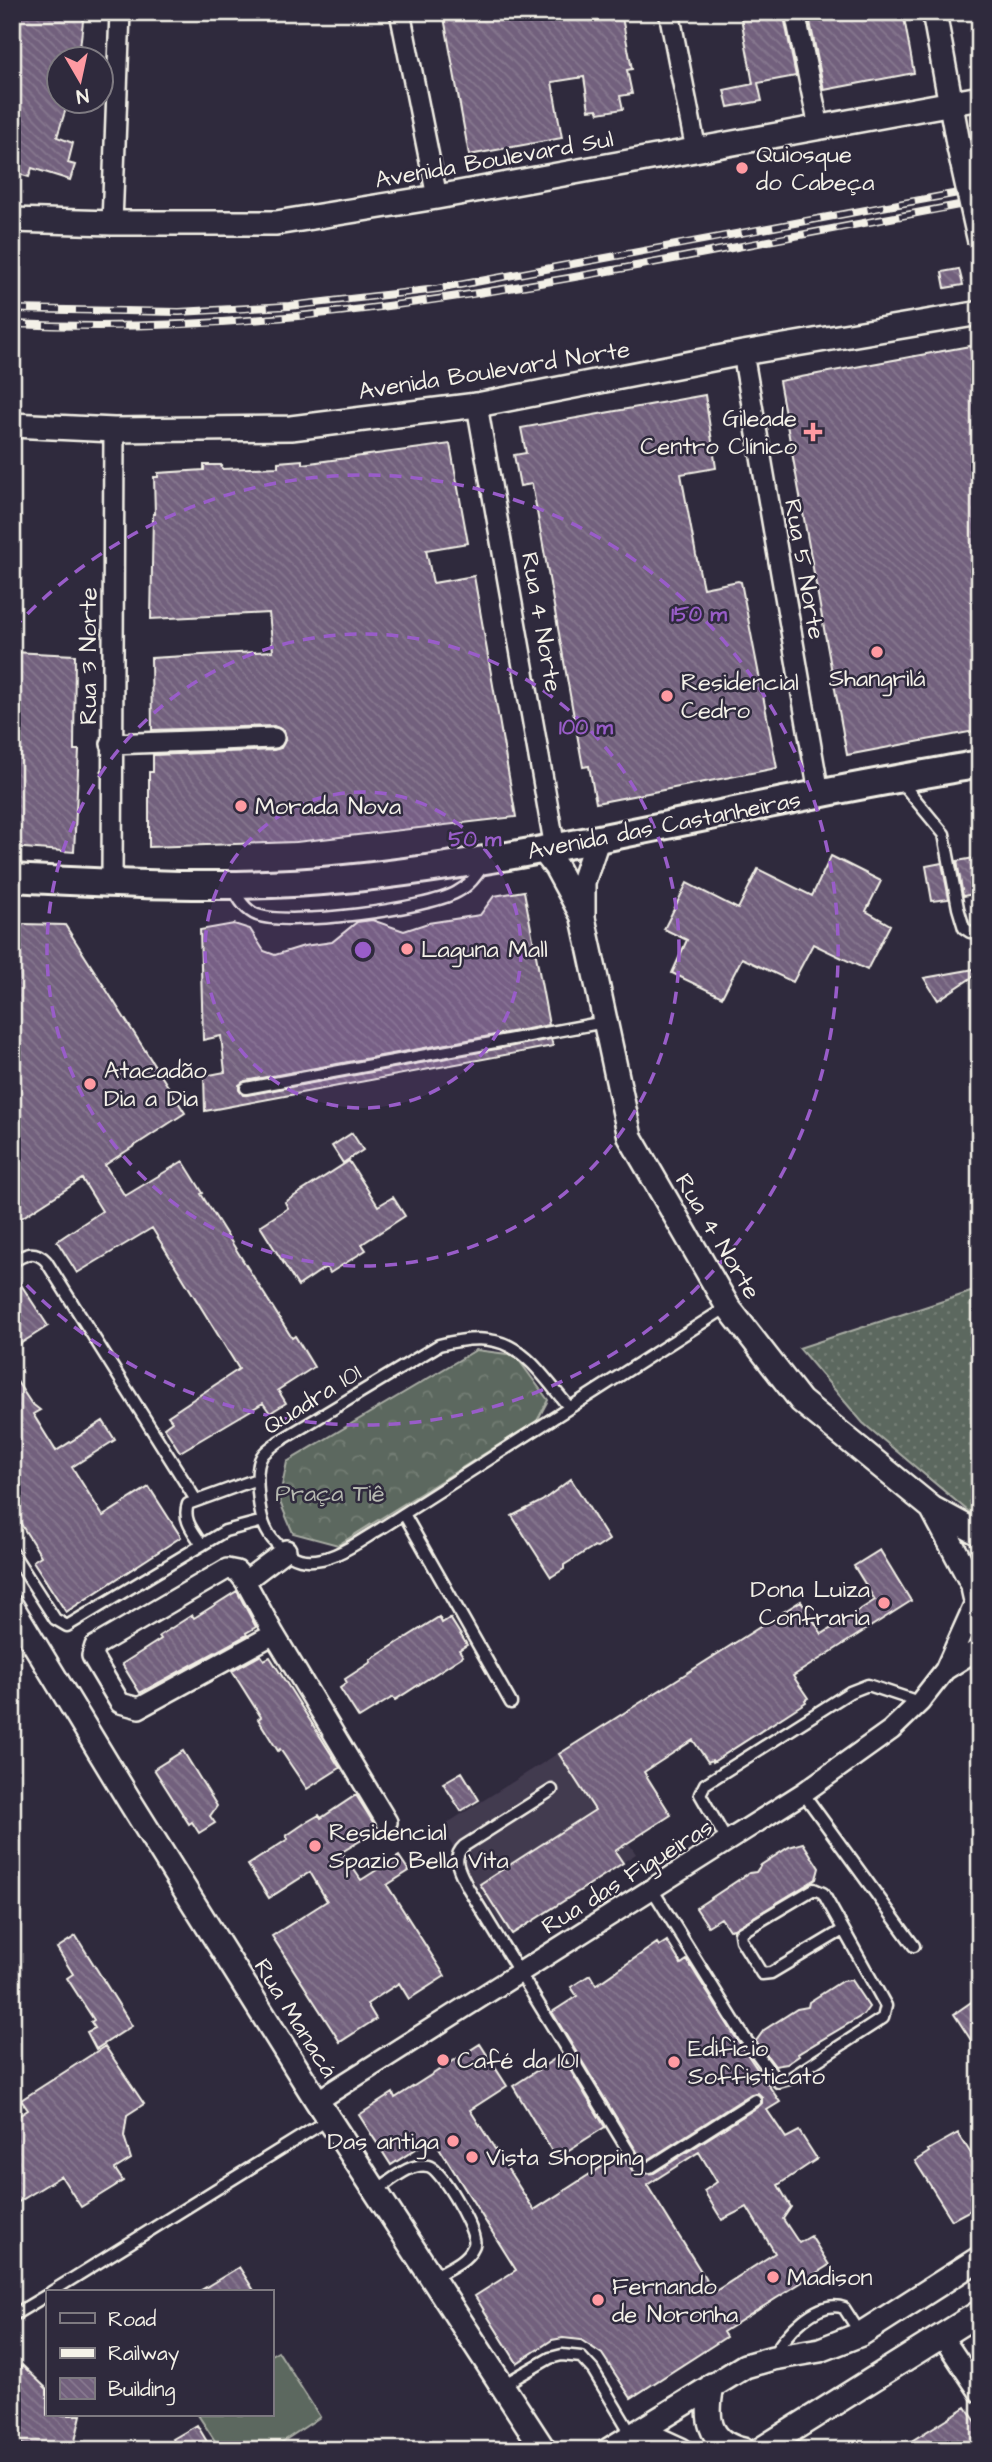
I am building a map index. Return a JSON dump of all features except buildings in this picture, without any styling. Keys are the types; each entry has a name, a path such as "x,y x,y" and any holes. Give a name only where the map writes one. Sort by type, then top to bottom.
{"main road":[{"name":"Avenida das Castanheiras","path":"12,878 233,887 346,879 549,849 820,793 980,764"}],"street":[{"path":"112,223 120,12"},
{"path":"400,12 437,197"},
{"path":"669,12 696,150"},
{"path":"795,12 819,127"},
{"path":"934,12 950,103 980,242"},
{"name":"Avenida Boulevard Sul","path":"12,219 112,223 276,223 437,197 980,98"},
{"name":"Avenida Boulevard Norte","path":"12,425 114,430 291,428 477,405 743,353 980,313"},
{"name":"Rua 5 Norte","path":"743,353 820,793"},
{"name":"Rua 4 Norte","path":"477,405 549,849 583,918"},
{"name":"Rua 3 Norte","path":"112,883 114,430"},
{"path":"111,744 274,738"},
{"name":"Rua 4 Norte","path":"597,840 583,882 583,918 630,1137 728,1307 801,1401 932,1508 980,1534"},
{"name":"Rua 4 Norte","path":"932,1508 977,1589"},
{"path":"245,1581 286,1550"},
{"path":"274,1634 139,1708 120,1703 92,1656 95,1646 228,1569 237,1571 387,1822"},
{"name":"Rua das Figueiras","path":"323,2110 521,1972 803,1793 891,1730 920,1702 945,1670 977,1589"},
{"name":"Rua Manacá","path":"12,1607 323,2110 544,2450"},
{"name":"Rua das Figueiras","path":"945,1670 980,1648"},
{"path":"609,2450 745,2366 773,2357 820,2350 861,2334 980,2258"},
{"path":"760,2450 980,2312"},
{"path":"942,2336 980,2393"},
{"path":"712,2385 710,2424 716,2436 743,2450"},
{"path":"632,2435 657,2439 681,2450"}],"lane":[{"path":"898,779 944,834 964,928 980,933"},
{"path":"233,887 243,905 256,914 280,920 353,914 432,902 458,892 472,882 488,859"},
{"path":"246,1088 606,1022"},
{"path":"12,1262 25,1254 33,1253 40,1254 47,1261 196,1500"},
{"path":"202,1545 186,1520 188,1504 257,1479 263,1521 268,1534 299,1559 339,1553 728,1307"},
{"name":"Quadra 101","path":"257,1479 262,1457 278,1441 439,1345 464,1338 498,1341 515,1347 525,1355 569,1408"},
{"path":"404,1514 511,1703"},
{"path":"12,1552 55,1619 67,1626 225,1531 263,1521"},
{"path":"727,1841 700,1794 705,1784 850,1692 868,1685 920,1702"},
{"path":"552,1790 464,1846 457,1852 456,1859 468,1888 638,2167 650,2167 755,2101"},
{"path":"803,1793 914,1946"},
{"path":"652,1889 744,2037 778,2082 789,2079 883,2018 886,2006 823,1893 814,1889 740,1933 741,1940 762,1974 771,1973 843,1930"},
{"path":"53,2290 323,2110"},
{"path":"375,2191 417,2166 434,2168 440,2175 467,2219 474,2245 468,2256 432,2278"},
{"path":"12,2316 46,2295"},
{"path":"773,2357 792,2330 829,2305 844,2308 861,2334"},
{"path":"503,2385 550,2358 581,2357 593,2370 632,2435"}],"shaded area":[{"path":"565,1749 636,1854 507,1935 441,1827"}],"green space":[{"path":"980,1289 980,1521 863,1423 799,1348"},
{"name":"Praça Tiê","path":"476,1350 515,1355 548,1400 537,1421 338,1545 293,1533 279,1500 287,1462"},
{"path":"278,2351 320,2417 270,2450 221,2450 199,2416 273,2416 273,2354"}],"railway":[{"path":"12,309 179,312 289,306 437,289 980,189"},
{"path":"12,324 178,324 342,312 587,275 980,201"}],"place":[{"name":"Quiosque do Cabeça","path":"742,168"},
{"name":"Gileade Centro Clínico","path":"813,432"},
{"name":"Shangrilá","path":"877,652"},
{"name":"Residencial Cedro","path":"667,696"},
{"name":"Morada Nova","path":"241,806"},
{"name":"Laguna Mall","path":"407,949"},
{"name":"Atacadão Dia a Dia","path":"90,1084"},
{"name":"Dona Luiza Confraria","path":"884,1603"},
{"name":"Residencial Spazio Bella Vita","path":"315,1846"},
{"name":"Café da 101","path":"443,2060"},
{"name":"Edificio Soffisticato","path":"674,2062"},
{"name":"Das antiga","path":"453,2141"},
{"name":"Vista Shopping","path":"472,2157"},
{"name":"Madison","path":"773,2277"},
{"name":"Fernando de Noronha","path":"598,2300"}]}
